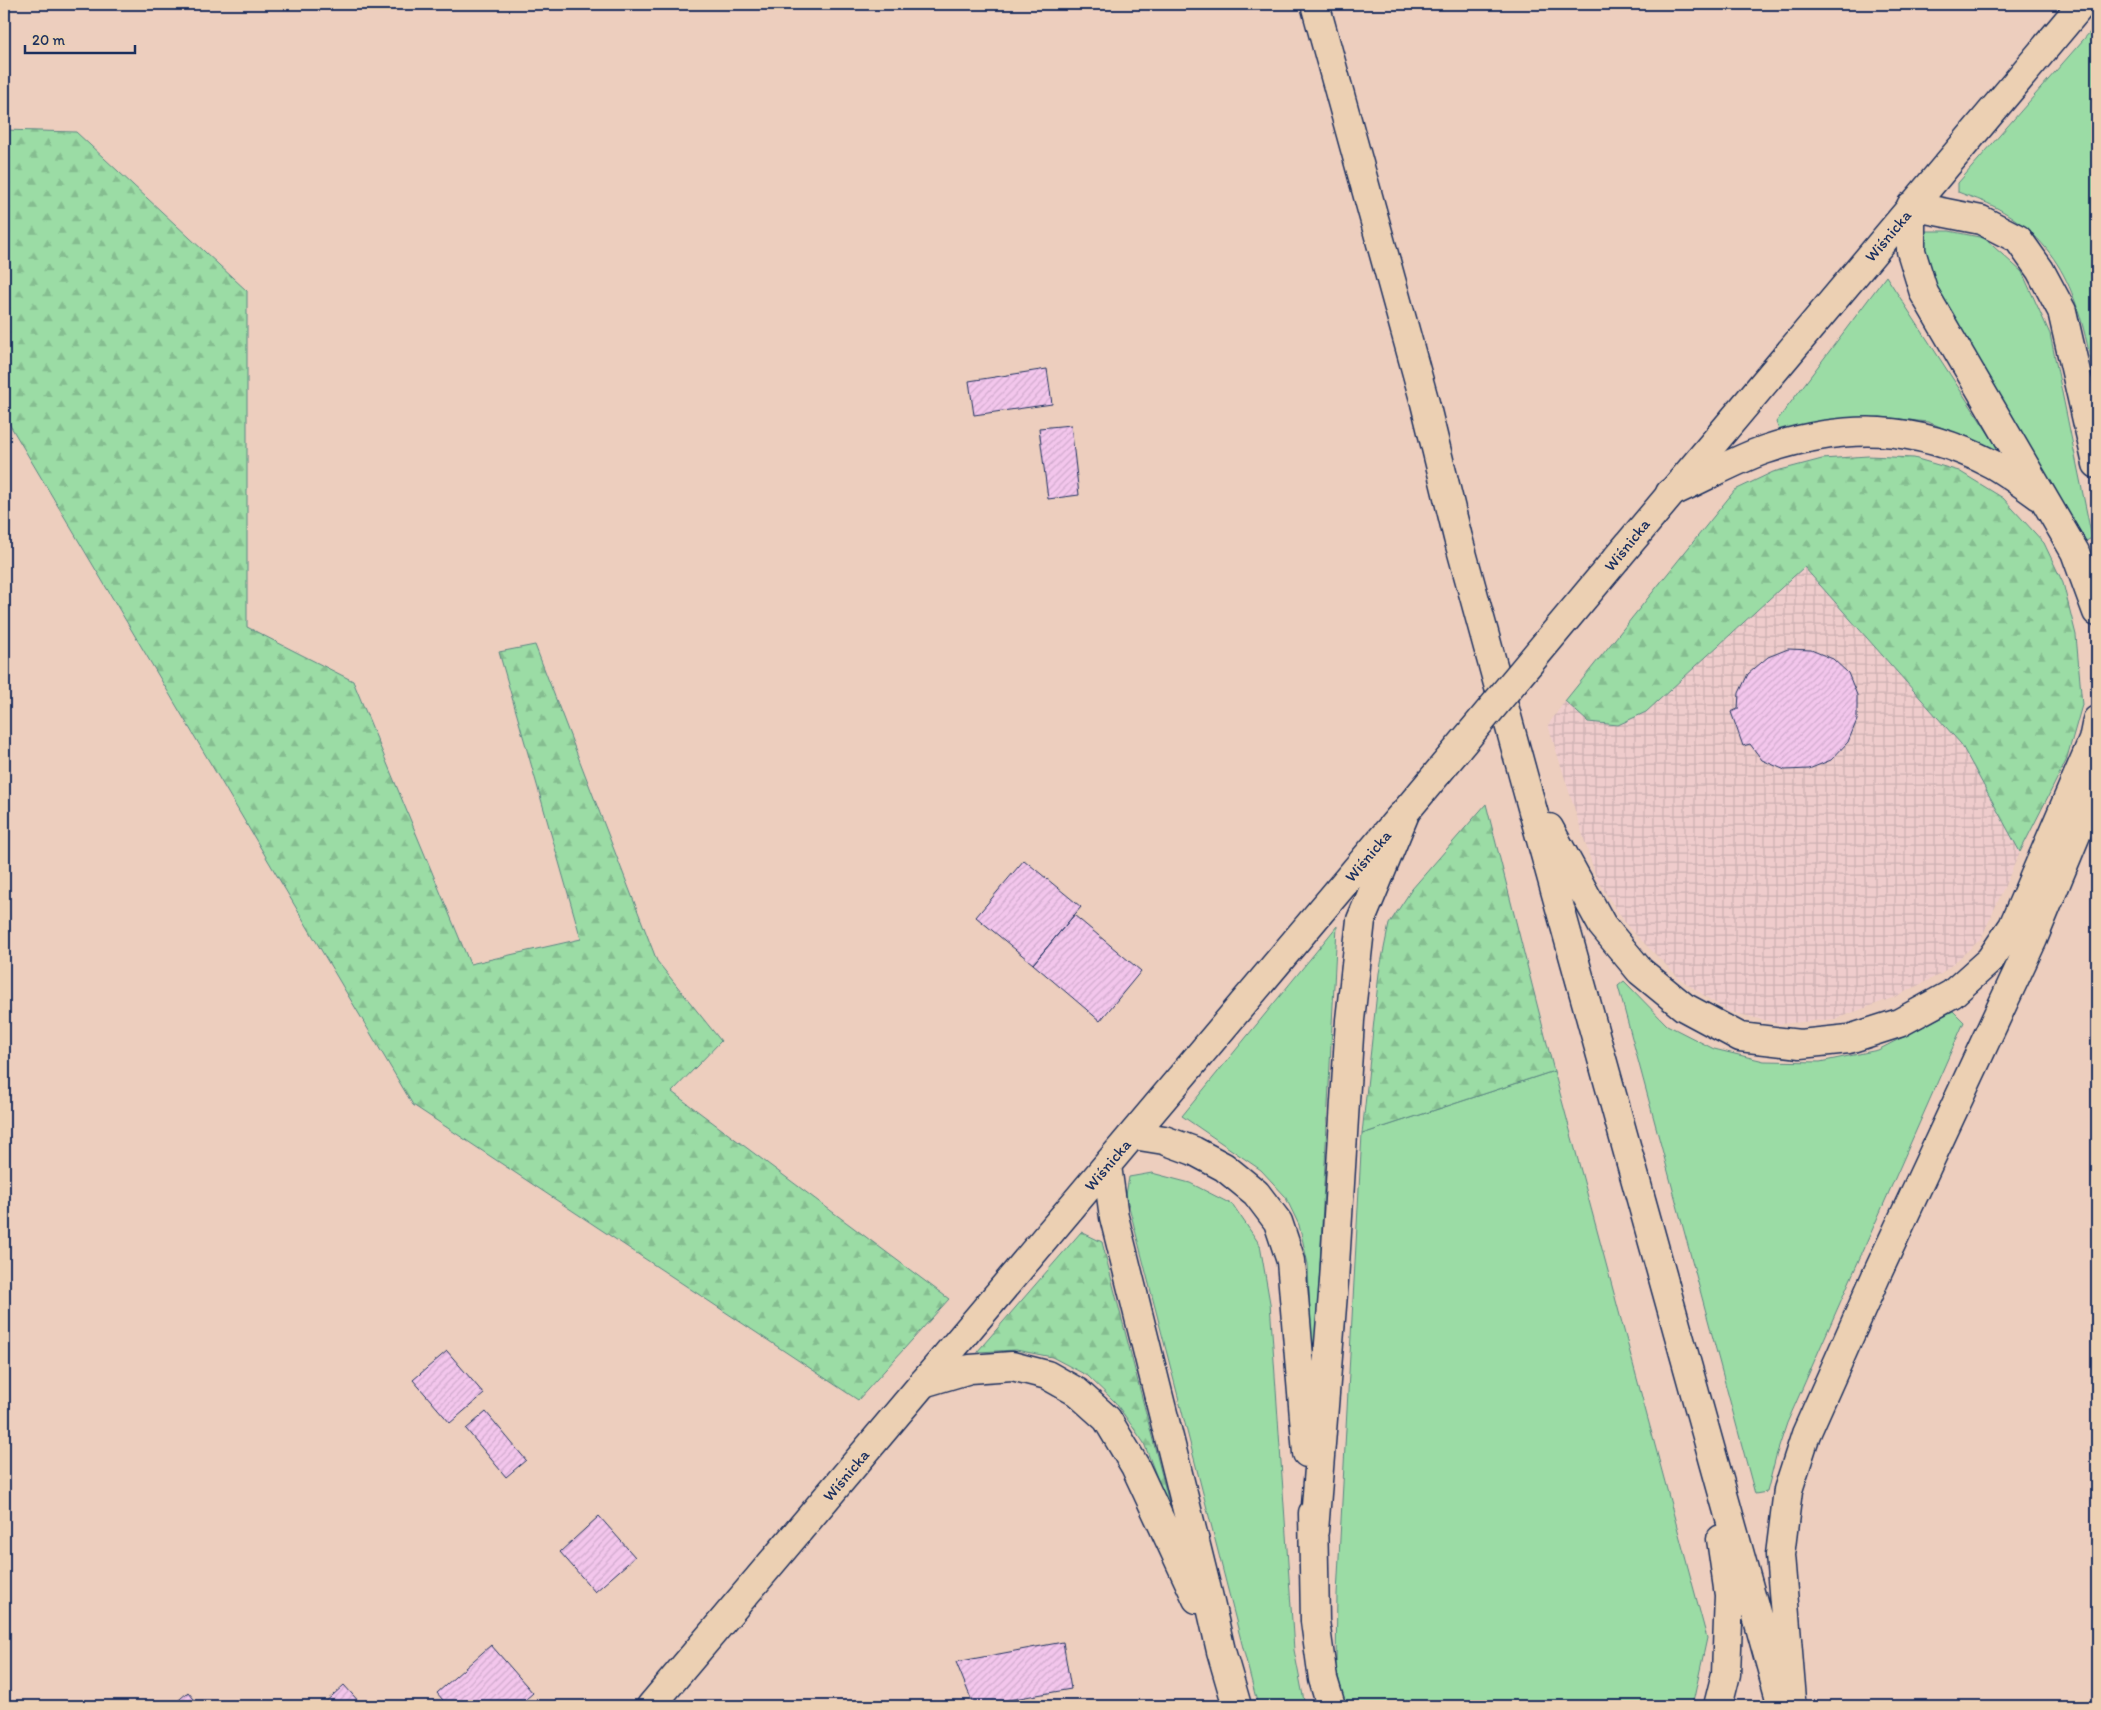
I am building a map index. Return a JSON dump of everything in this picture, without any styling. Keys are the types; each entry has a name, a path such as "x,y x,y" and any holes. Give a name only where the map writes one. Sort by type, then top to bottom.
{"main road":[{"path":"1315,4 1425,403 1458,538 1526,786 1782,1706"},
{"name":"Wiśnicka","path":"651,1706 1406,811 1910,206 2082,4"},
{"path":"2097,464 2062,310 2040,270 2018,239 1981,220 1910,206 1911,251 1924,292 2075,552 2097,612"},
{"path":"1670,493 1762,451 1790,443 1848,432 1897,432 1944,443 1969,454 1993,465 2046,500"},
{"path":"1526,786 1602,925 1640,971 1684,1007 1740,1037 1800,1044 1849,1039 1898,1022 1952,994 1990,960 2014,926 2094,740 2097,720"},
{"path":"1793,1706 1780,1555 1788,1490 1806,1434 1877,1274 2033,939 2097,784"},
{"path":"1314,1531 1334,1281 1350,1020 1361,920 1406,811"},
{"path":"1133,1135 1164,1140 1194,1151 1224,1167 1256,1193 1278,1222 1291,1261 1314,1531 1315,1621 1323,1679 1332,1706"},
{"path":"1106,1166 1114,1216 1206,1584 1220,1651 1237,1706"},
{"path":"923,1383 970,1369 1012,1366 1047,1375 1078,1392 1107,1419 1135,1466 1220,1651"},
{"path":"1707,1434 1729,1595 1726,1674 1718,1706"}],"shaded area":[{"path":"1804,567 1961,744 2020,852 1981,939 1941,974 1895,997 1835,1019 1780,1024 1727,1011 1680,979 1628,927 1597,880 1548,725 1565,701 1588,722 1646,712"}],"green space":[{"path":"2097,24 2097,392 2078,311 2069,286 2057,264 2042,243 2022,225 1997,208 1958,192 1958,183"},
{"path":"4,130 76,132 247,291 247,627 353,681 470,964 581,939 499,652 535,645 657,961 721,1041 672,1092 949,1299 858,1400 413,1105 4,415"},
{"path":"1921,231 1949,231 1984,238 2022,272 2050,334 2092,538 2086,541 1950,313 1926,265"},
{"path":"1886,276 2005,459 1971,439 1928,422 1880,417 1833,421 1779,430 1776,422"},
{"path":"1868,456 1914,458 1959,471 2003,498 2044,543 2063,583 2076,635 2082,705 2066,761 2020,852 1961,744 1804,567 1646,712 1618,725 1588,722 1565,701 1735,490 1773,472 1822,459"},
{"path":"1486,804 1554,1071 1362,1134 1379,973 1389,924 1412,889"},
{"path":"1337,926 1313,1402 1308,1264 1299,1225 1285,1196 1261,1170 1182,1116"},
{"path":"1624,981 1667,1025 1714,1049 1764,1061 1820,1062 1878,1050 1953,1011 1964,1022 1787,1423 1767,1492 1755,1494 1618,986"},
{"path":"1554,1071 1707,1638 1694,1698 1690,1706 1345,1706 1336,1668 1337,1594 1362,1134"},
{"path":"1152,1173 1190,1183 1233,1205 1260,1245 1270,1303 1294,1650 1305,1706 1258,1706 1126,1195 1129,1177"},
{"path":"1081,1232 1102,1242 1175,1526 1144,1443 1115,1402 1088,1376 1052,1357 1016,1350 977,1352"}],"building":[{"path":"1047,369 1052,404 974,415 969,381"},
{"path":"1071,425 1079,495 1048,499 1039,428"},
{"path":"1788,649 1811,650 1833,659 1848,673 1857,695 1857,720 1848,742 1831,760 1809,769 1785,770 1762,760 1750,744 1743,746 1731,712 1738,709 1739,693 1748,674 1768,657"},
{"path":"1024,860 1081,907 1033,964 976,917"},
{"path":"1074,915 1141,971 1100,1021 1033,964"},
{"path":"447,1351 484,1394 450,1423 413,1380"},
{"path":"486,1412 526,1460 506,1477 466,1429"},
{"path":"599,1516 635,1557 595,1592 560,1552"},
{"path":"1063,1642 1071,1689 974,1706 956,1662"},
{"path":"491,1645 533,1693 518,1706 448,1706 437,1693"},
{"path":"344,1685 361,1704 358,1706 321,1706"},
{"path":"188,1692 200,1706 172,1706"}]}
